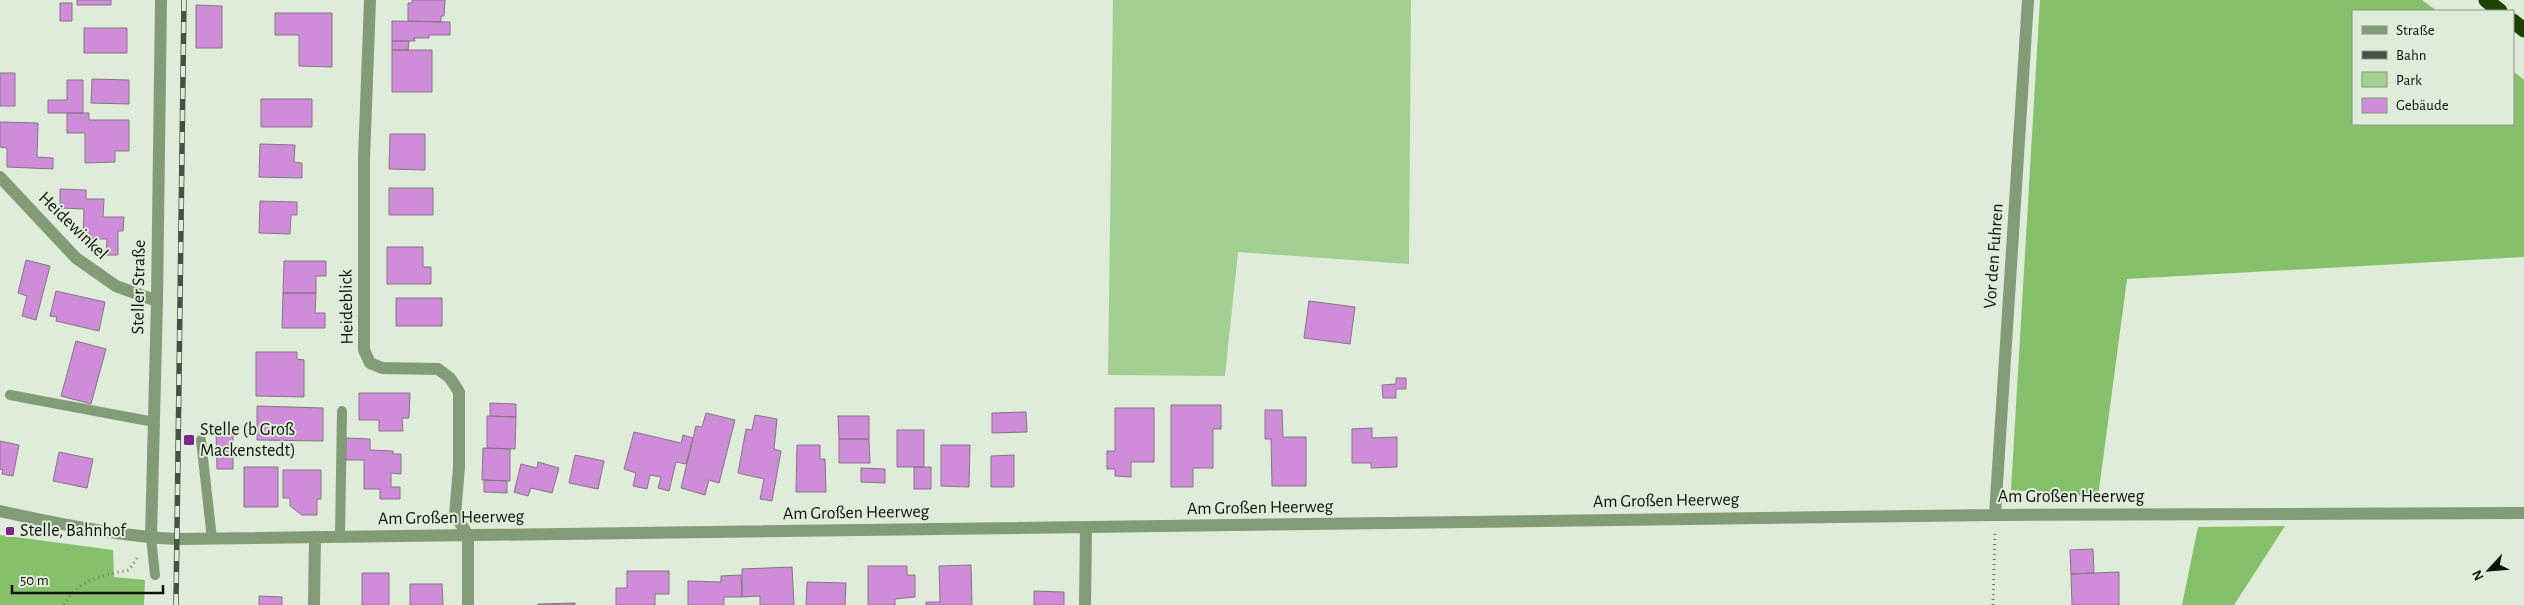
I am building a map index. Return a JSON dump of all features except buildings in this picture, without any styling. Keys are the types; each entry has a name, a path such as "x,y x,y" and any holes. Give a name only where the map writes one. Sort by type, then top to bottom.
{"highway":[{"path":"2486,0 2499,10"},
{"path":"2514,22 2524,30"}],"street":[{"name":"Steller Straße","path":"151,537 157,301 161,0"},
{"name":"Heideblick","path":"370,0 364,159 364,350 370,363 382,368 438,369 450,378 459,392 459,467 455,515 468,535"},
{"name":"Vor den Fuhren","path":"1995,515 2028,0"},
{"name":"Heidewinkel","path":"0,177 76,258 116,286 157,301"},
{"name":"Am Großen Heerweg","path":"0,511 151,537 212,538 1995,515 2524,513"},
{"path":"1085,605 1086,528"},
{"path":"468,535 468,605"},
{"path":"314,605 315,537"}],"lane":[{"path":"10,394 154,422"},
{"path":"340,537 342,411"},
{"path":"201,440 212,538"},
{"name":"Steller Straße","path":"151,537 155,575"}],"path":[{"path":"1993,605 1995,515"},
{"path":"64,605 69,596 95,577 129,570 151,537"}],"green space":[{"path":"1113,0 1411,0 1409,264 1238,252 1225,376 1108,375"},
{"path":"2040,0 2422,0 2436,10 2352,10 2352,125 2514,125 2514,72 2524,80 2524,257 2127,279 2098,497 2011,490"},
{"path":"2285,526 2234,605 2182,605 2198,527"},
{"path":"0,535 113,550 114,577 145,580 144,605 0,605"}],"railway":[{"path":"176,605 184,0"}],"place":[{"name":"Stelle (b Groß Mackenstedt)","path":"189,440"},
{"name":"Stelle, Bahnhof","path":"10,531"}]}
